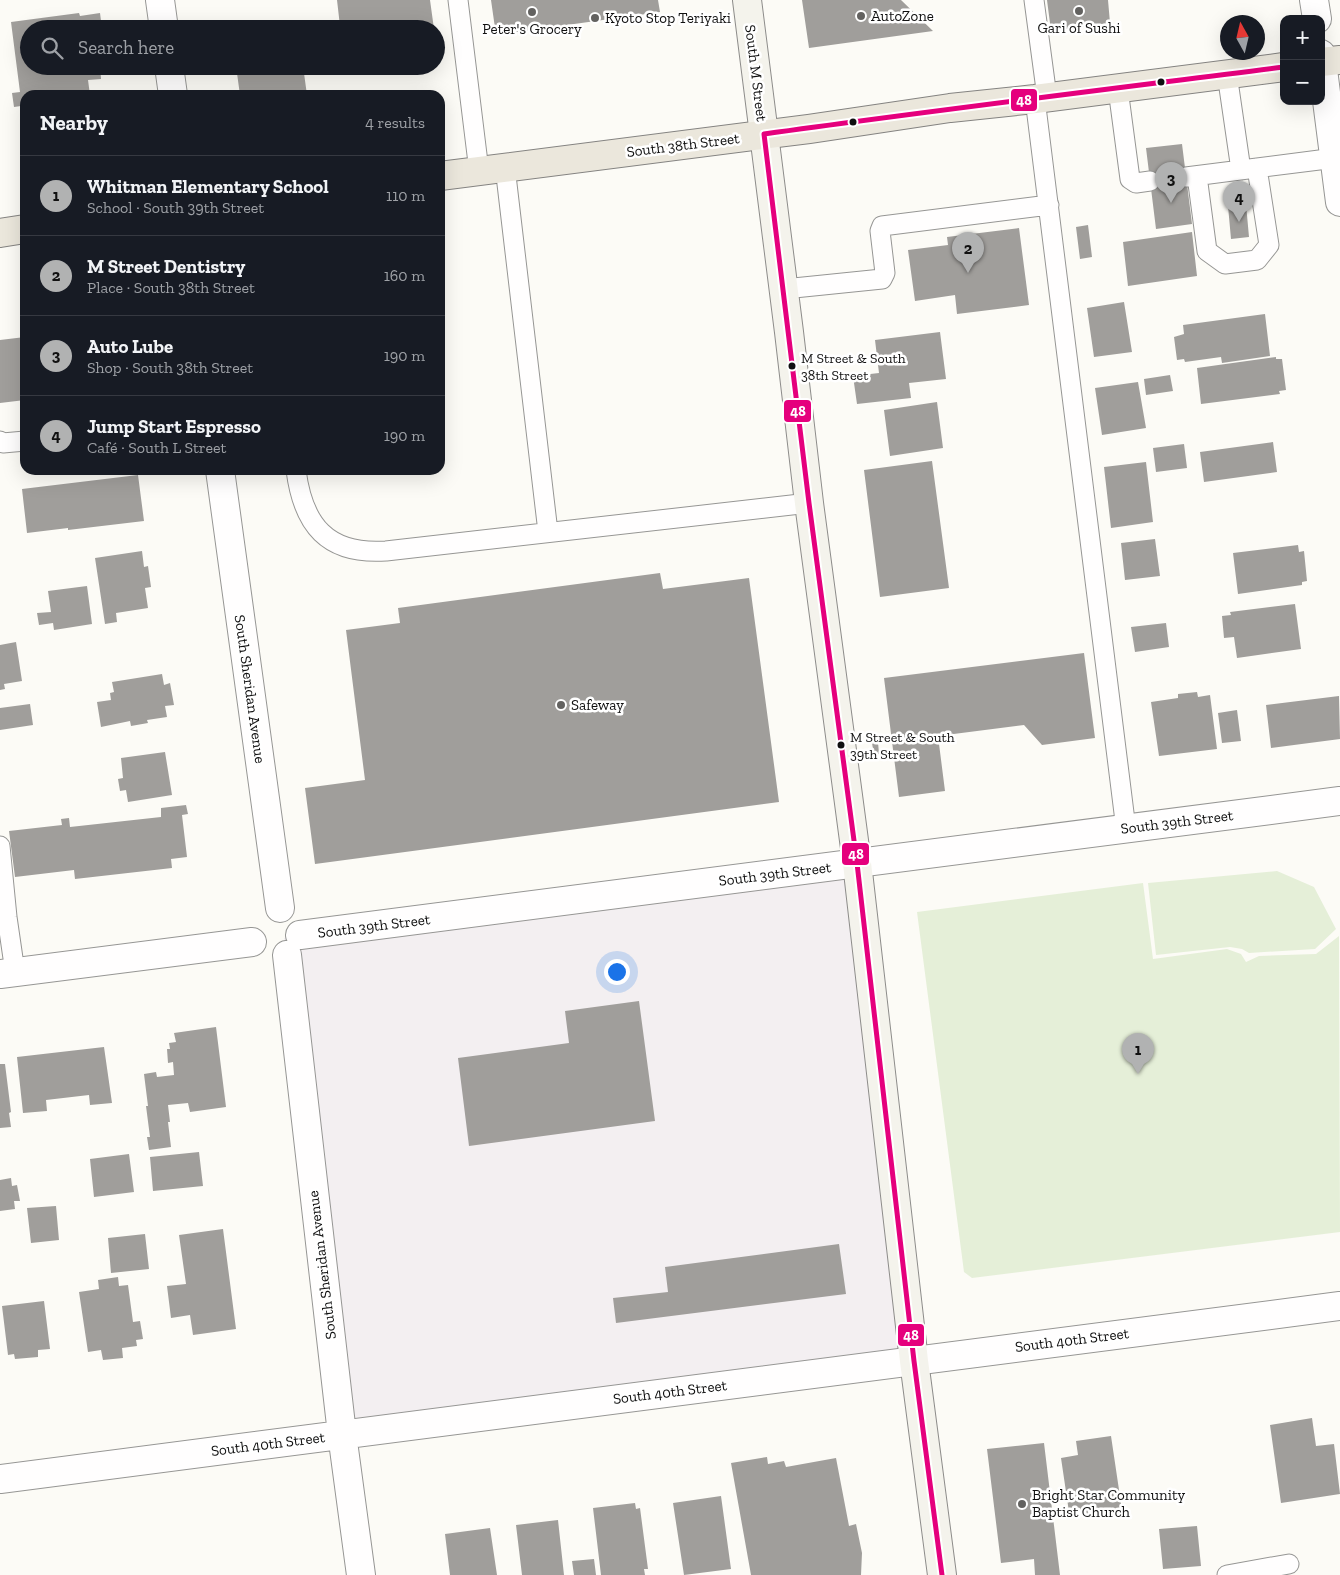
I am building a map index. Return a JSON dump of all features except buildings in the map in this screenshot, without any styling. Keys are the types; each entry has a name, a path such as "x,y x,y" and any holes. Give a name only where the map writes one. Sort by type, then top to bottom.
{"main road":[{"name":"South 38th Street","path":"445,175 950,108 1280,67"},
{"path":"0,233 20,231"}],"street":[{"path":"160,0 163,20"},
{"name":"South M Street","path":"747,0 809,503 857,863 914,1361 942,1575"},
{"path":"1314,0 1316,15"},
{"path":"1326,60 1334,158 1340,202"},
{"path":"170,75 172,90"},
{"name":"South Sheridan Avenue","path":"220,475 261,921"},
{"name":"South 39th Street","path":"293,945 857,863 1340,802"},
{"path":"8,973 261,921 293,915 298,921 293,945 279,958 270,957 256,949 261,921"},
{"name":"South Sheridan Avenue","path":"293,945 342,1434 361,1575"},
{"name":"South 40th Street","path":"0,1478 1340,1306"}],"lane":[{"path":"458,0 492,169 548,532"},
{"path":"1034,0 1049,205 1126,829"},
{"path":"1227,74 1249,169 1269,245 1257,260 1225,264 1207,251 1191,176 1249,169 1334,158"},
{"path":"1118,88 1130,179 1136,183 1150,181"},
{"path":"784,289 882,279 885,273 880,231 882,226 1049,205"},
{"path":"0,441 3,443 20,441"},
{"path":"297,475 304,505 310,520 317,529 324,536 348,548 362,552 386,551 809,503"},
{"path":"0,846 7,917 8,973"},
{"path":"1227,1575 1289,1564"}],"shaded area":[{"path":"857,863 914,1361 342,1434 284,938"}],"green space":[{"path":"1277,871 1314,887 1336,929 1315,949 1249,953 1242,949 1230,947 1156,955 1148,883"},
{"path":"1143,883 1153,959 1227,949 1241,954 1246,962 1259,956 1316,954 1339,936 1340,1232 972,1278 964,1272 917,912"}],"transit line":[{"name":"48","path":"764,134 1280,68"},
{"name":"48","path":"764,134 809,503 857,863 914,1361 942,1575"}],"place":[{"name":"Gari of Sushi","path":"1079,11"},
{"name":"Peter's Grocery","path":"532,12"},
{"name":"AutoZone","path":"861,16"},
{"name":"Kyoto Stop Teriyaki","path":"595,18"},
{"name":"Auto Lube","path":"1171,203"},
{"name":"Jump Start Espresso","path":"1239,222"},
{"name":"M Street Dentistry","path":"968,273"},
{"name":"M Street & South 38th Street","path":"792,366"},
{"name":"Safeway","path":"561,705"},
{"name":"M Street & South 39th Street","path":"841,745"},
{"name":"Whitman Elementary School","path":"1138,1074"},
{"name":"Bright Star Community Baptist Church","path":"1022,1504"}]}
